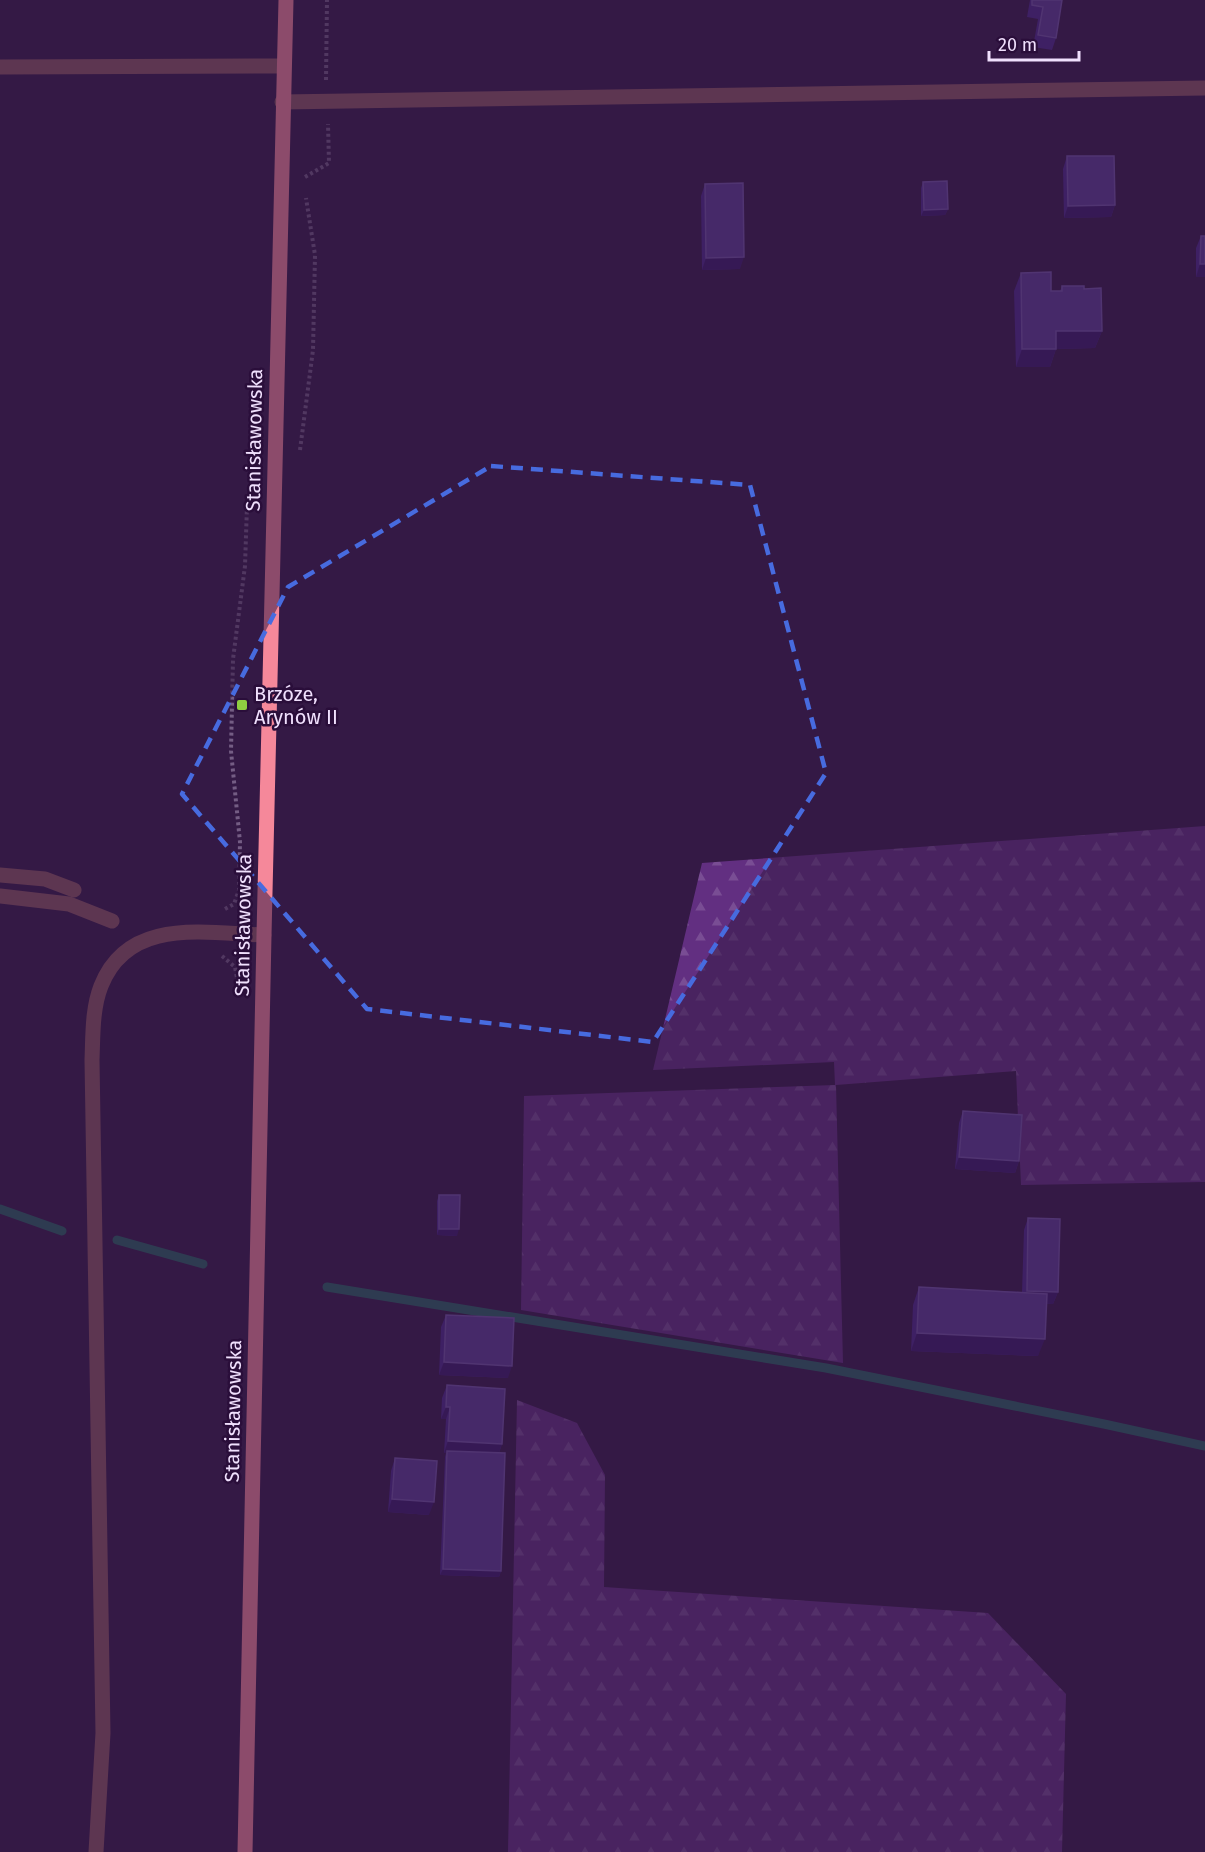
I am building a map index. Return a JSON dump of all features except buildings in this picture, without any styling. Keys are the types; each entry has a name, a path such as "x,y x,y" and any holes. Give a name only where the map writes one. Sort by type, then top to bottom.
{"main road":[{"name":"Stanisławowska","path":"245,1852 273,505 286,0"}],"street":[{"path":"0,67 284,66"},
{"path":"282,102 1205,88"},
{"path":"0,876 45,879 74,890"},
{"path":"0,896 69,904 112,921"},
{"path":"96,1852 103,1733 92,1072 94,1020 100,987 112,965 130,947 152,937 177,932 264,935"}],"path":[{"path":"303,178 329,163 329,135 325,101 327,0"},
{"path":"300,461 313,350 315,255 305,189"},
{"path":"238,984 235,968 229,960 221,954 209,953 210,912 222,910 234,904 239,890 240,842 231,751 233,670 245,566 247,506 273,505"}],"highlighted area":[{"path":"491,466 750,485 826,773 653,1042 367,1009 182,794 288,587"}],"green space":[{"path":"1205,826 1205,1182 1021,1185 1016,1071 836,1085 843,1363 521,1310 524,1096 835,1085 834,1062 653,1070 702,863"},
{"path":"517,1400 577,1423 605,1475 604,1587 988,1613 1066,1694 1062,1852 508,1852"}],"waterway":[{"path":"0,1209 62,1231"},
{"path":"117,1240 203,1264"},
{"path":"327,1287 826,1368 1205,1446"}],"place":[{"name":"Brzóze, Arynów II","path":"242,705"}]}
